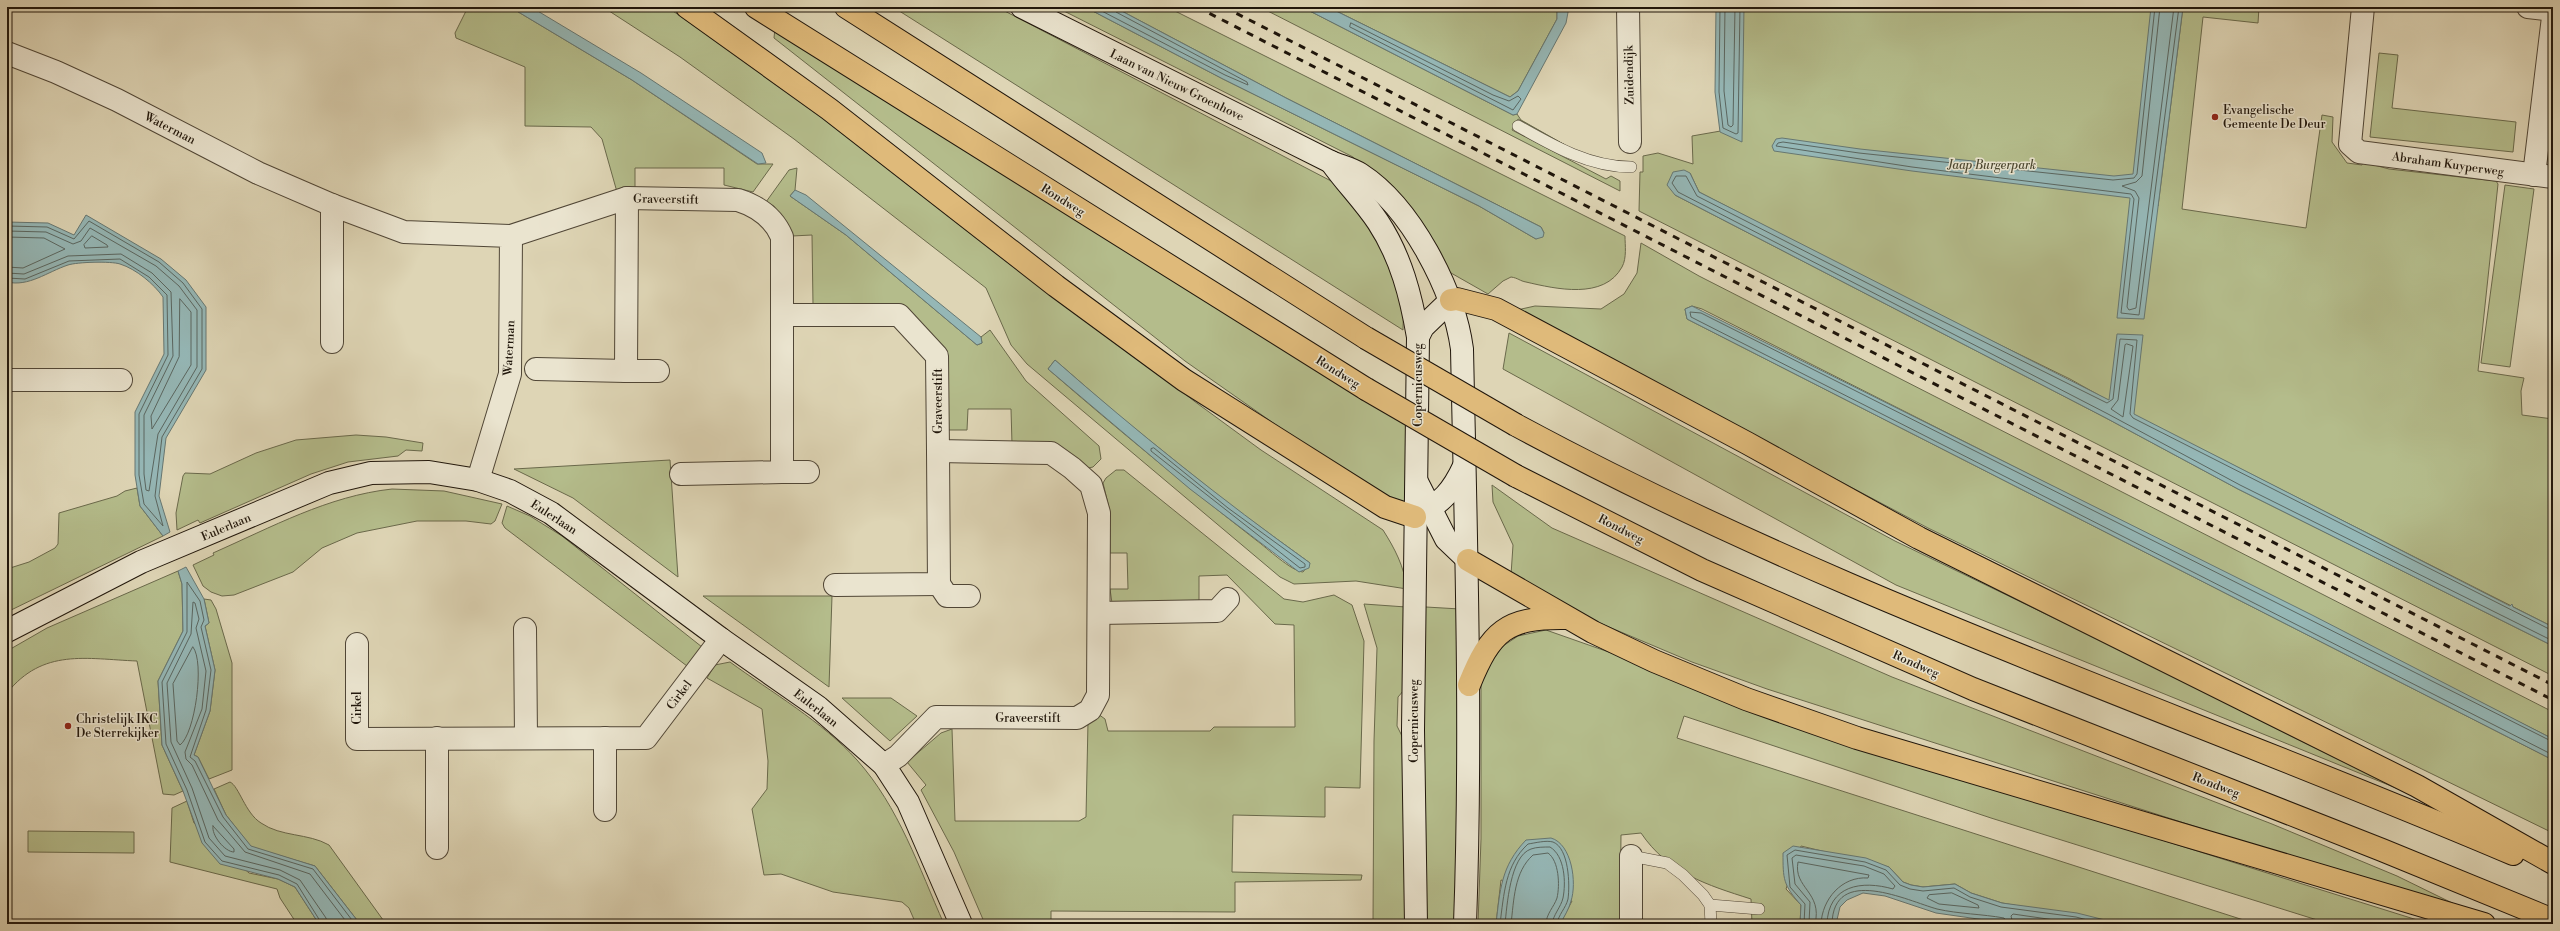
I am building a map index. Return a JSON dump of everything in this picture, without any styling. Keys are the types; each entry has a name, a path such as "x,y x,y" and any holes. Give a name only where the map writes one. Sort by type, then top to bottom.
{"highway":[{"path":"687,7 829,109 1056,286 1184,380 1385,507 1423,513"},
{"name":"Rondweg","path":"756,7 1366,389 1516,476 1702,570 1973,689 2382,850 2553,920"},
{"path":"846,7 1366,338 1516,425 1600,470 1724,530 2030,661 2473,837 2553,871"},
{"path":"1451,300 1458,300 1496,309 1747,443 1919,538 2417,786 2553,863"},
{"path":"1468,560 1567,618 1675,670 1746,699 1858,738 2484,924"},
{"path":"1469,685 1486,647 1499,635 1521,622 1541,617 1567,618"}],"street":[{"name":"Laan van Nieuw Groenhove","path":"1022,7 1331,162 1359,173 1380,191 1400,213 1431,260 1451,300"},
{"name":"Zuidendijk","path":"1628,7 1630,142"},
{"name":"Abraham Kuyperweg","path":"2363,7 2349,140 2350,144 2359,152 2543,176"},
{"path":"2528,7 2553,10"},
{"path":"2543,176 2553,17"},
{"name":"Waterman","path":"7,53 56,72 110,97 258,173 332,205 404,232 511,236 627,198"},
{"name":"Laan van Nieuw Groenhove","path":"1331,162 1377,222 1388,239 1401,268 1410,295 1418,337"},
{"name":"Graveerstift","path":"626,370 627,198 738,200 753,205 777,225 782,237 782,472"},
{"path":"332,205 332,342"},
{"name":"Waterman","path":"478,480 510,374 511,236"},
{"path":"1451,300 1459,327 1462,349 1464,465 1468,560 1470,800 1466,924"},
{"name":"Copernicusweg","path":"1416,924 1413,730 1423,513 1417,482 1418,337 1423,327 1451,300"},
{"name":"Graveerstift","path":"782,315 899,315 938,356 939,584"},
{"path":"536,369 658,371"},
{"path":"7,380 121,380"},
{"name":"Graveerstift","path":"884,765 898,756 936,717 1077,718 1090,710 1098,694 1099,513 1091,485 1072,468 1051,453 938,451"},
{"path":"1423,513 1450,492 1464,465"},
{"name":"Eulerlaan","path":"7,631 141,562 329,483 371,473 429,472 478,480 510,491 551,512 721,639 818,707 884,765 908,802 961,924"},
{"path":"681,474 808,472"},
{"name":"Copernicusweg","path":"1423,513 1446,539 1468,560"},
{"path":"835,585 939,584 947,596 969,596"},
{"path":"1099,613 1217,612 1228,599"},
{"path":"525,628 526,738"},
{"name":"Cirkel","path":"357,644 356,739 646,738 721,639"},
{"path":"437,738 437,848"},
{"path":"605,738 605,810"},
{"path":"1631,856 1631,924"}],"lane":[{"path":"1518,126 1561,150 1610,166 1631,167"},
{"path":"1631,856 1667,863 1688,880 1703,895 1710,906 1711,924"},
{"path":"1710,906 1759,909"}],"green space":[{"path":"468,7 510,7 632,80 757,164 773,164 753,192 724,185 724,168 635,168 635,188 617,192 602,139 591,127 525,126 525,67 456,38 455,33"},
{"path":"603,7 667,7 806,102 950,208 1194,401 1261,450 1383,530 1398,558 1404,573 1407,589 1356,581 1294,584 1280,577 1027,364 1011,345 986,288 794,139 680,57","holes":["1055,360 1118,415 1230,505 1310,563 1303,572 1298,571 1286,564 1203,498 1125,435 1048,369"]},
{"path":"893,7 997,7 1333,182 1367,223 1385,253 1403,303 1403,330"},
{"path":"1056,7 1085,7 1223,79 1479,206 1536,239 1544,233 1541,227 1286,98 1114,7 1167,7 1625,236 1624,263 1614,277 1604,284 1592,288 1578,290 1565,289 1524,282 1511,277 1503,281 1488,294 1444,269 1383,185 1353,157"},
{"path":"1260,7 1302,7 1513,115 1517,114 1521,120 1565,145 1518,119 1512,130 1606,179 1611,176 1620,181 1620,191"},
{"path":"1328,7 1557,7 1557,19 1518,91 1510,97"},
{"name":"Jaap Burgerpark","path":"1735,7 2170,7 2158,206 2183,7 2259,7 2258,23 2203,17 2182,209 2306,228 2322,115 2333,117 2332,142 2347,163 2362,165 2363,162 2389,169 2496,181 2498,184 2478,371 2524,378 2521,391 2522,415 2553,419 2553,627 2138,417 2070,379 1918,305 1699,192 1690,173 1675,195 2106,418 2238,489 2553,646 2553,676 1639,211 1640,172 1643,172 1643,156 1658,153 1693,164 1692,136 1732,129"},
{"path":"775,28 1408,424 1408,504 1388,500 1296,439 1185,361 774,38"},
{"path":"2379,53 2398,55 2392,108 2516,122 2513,152 2370,137"},
{"path":"797,168 795,190 790,196 846,235 977,345 982,343 981,337 990,330 1026,381 1099,446 1101,459 1093,467 1084,469 1012,444 1011,409 968,409 967,430 947,430 946,363 941,344 922,325 813,305 812,235 792,236 774,206 766,202 789,170"},
{"path":"2505,185 2534,189 2510,367 2481,363"},
{"path":"1641,243 1699,276 2553,712 2553,739 1702,309 1692,306 1685,309 1687,319 2553,760 2553,833 1928,528 1517,310 1535,306 1601,309 1624,294 1637,273"},
{"path":"1509,333 1895,541 2395,783 2396,788 1896,585 1503,369"},
{"path":"356,435 386,437 423,443 422,451 406,450 398,456 348,462 311,474 200,523 198,520 177,530 176,513 183,476 185,473 210,474 256,453 296,440"},
{"path":"670,460 678,577 573,498 514,469"},
{"path":"1116,470 1124,470 1284,599 1303,602 1334,595 1352,605 1364,641 1360,788 1325,787 1325,817 1233,815 1232,872 1362,875 1361,880 1235,882 1235,912 1051,911 1051,924 985,924 954,852 921,790 926,785 907,762 941,733 952,729 955,821 1079,821 1086,817 1088,722 1098,714 1105,719 1108,731 1210,731 1214,727 1295,727 1294,625 1275,624 1227,575 1199,576 1199,601 1112,603 1110,589 1128,589 1127,553 1110,553 1110,512 1103,483 1106,478"},
{"path":"1492,485 1552,528 1892,677 2272,824 2397,876 2489,921 1767,689 1692,662 1564,608 1511,575 1513,545 1493,502"},
{"path":"137,488 140,506 163,536 7,612 7,569 29,562 55,548 58,544 59,513 117,496 125,491"},
{"path":"392,489 444,491 502,504 495,521 491,524 466,521 417,521 357,533 322,548 293,572 234,595 222,596 211,592 203,586 193,565 214,555 213,553 323,505 345,498"},
{"path":"507,506 530,516 562,536 702,647 687,666 505,528 502,523"},
{"path":"178,571 182,584 183,631 158,681 162,745 183,791 174,795 163,794 137,661 83,658 66,659 35,669 21,679 7,693 7,651 47,628"},
{"path":"703,596 832,596 829,687"},
{"path":"204,599 211,600 216,609 232,663 232,770 209,779 198,757 194,755 210,711 215,670 205,626 209,623"},
{"path":"1364,604 1406,607 1404,690 1398,697 1397,726 1404,740 1411,924 1373,924 1374,741 1377,648"},
{"path":"1424,608 1460,609 1457,924 1423,924"},
{"path":"1546,630 1996,788 2430,924 2330,924 1991,818 1684,716 1677,738 2256,924 2121,924 2002,903 1971,893 1955,884 1923,887 1911,885 1903,882 1889,867 1801,846 1786,889 1801,905 1800,924 1752,924 1751,899 1704,883 1676,868 1652,847 1641,833 1621,835 1620,924 1560,924 1572,901 1501,880 1496,924 1478,924 1481,839 1481,675 1503,646 1518,636"},
{"path":"730,662 813,720 829,733 857,760 872,778 885,798 907,839 944,924 916,924 909,908 902,902 833,892 781,874 764,875 752,809 767,789 768,761 762,709 707,678 715,665"},
{"path":"842,698 891,698 917,716 890,741"},
{"path":"230,782 233,784 255,819 261,823 277,831 312,838 329,845 386,924 360,924 315,866 251,847 226,815 214,789"},
{"path":"187,801 194,823 249,873 278,879 295,887 319,924 297,924 280,898 277,889 170,862 172,808"},
{"path":"28,831 134,832 134,853 28,852"}],"water":[{"path":"510,7 531,7 641,73 762,153 766,163 758,164 632,80"},
{"path":"1085,7 1114,7 1286,98 1541,227 1544,233 1543,237 1536,239 1479,206 1223,79"},
{"path":"1302,7 1328,7 1510,97 1518,91 1557,19 1557,7 1569,7 1566,23 1517,114 1513,115"},
{"path":"1716,7 1744,7 1742,142 1720,132 1715,92"},
{"path":"2151,7 2183,7 2144,319 2117,318 2130,198 1912,171 1774,151 1772,146 1776,139 1782,138 1860,149 2114,176 2133,174"},
{"path":"1684,170 1690,173 1699,192 2109,400 2117,334 2143,335 2134,414 2510,606 2512,604 2513,607 2553,627 2553,646 2238,489 2106,418 1675,195 1667,185 1673,172"},
{"path":"795,190 806,195 981,337 982,343 977,345 846,235 790,196"},
{"path":"86,215 161,259 186,280 206,307 206,370 166,438 159,496 170,532 163,536 140,506 135,475 135,412 164,354 163,297 150,282 132,269 120,264 109,262 72,264 30,281 15,283 7,282 7,222 48,223 74,235"},
{"path":"1692,306 2312,615 2553,739 2553,760 1687,319 1685,309"},
{"path":"1055,360 1180,465 1310,563 1309,568 1299,572 1190,489 1048,369"},
{"path":"186,567 204,599 209,623 205,626 215,670 210,711 194,755 198,757 226,815 251,846 315,866 360,924 319,924 295,887 278,879 220,864 202,843 183,791 162,745 158,681 183,631 182,584 178,571"},
{"path":"1551,838 1564,848 1571,865 1573,875 1573,893 1571,901 1560,924 1496,924 1503,879 1511,859 1526,840"},
{"path":"1793,846 1866,858 1889,867 1903,882 1911,885 1923,887 1955,884 1971,893 2002,903 2077,913 2121,924 2013,924 1936,913 1885,896 1863,893 1847,900 1840,907 1836,924 1800,924 1801,905 1787,887 1783,869 1783,853"}],"railway":[{"path":"1197,7 2553,700"},
{"path":"1224,7 2553,685"}],"place":[{"name":"Evangelische Gemeente De Deur","path":"2215,117"},
{"name":"Christelijk IKC De Sterrekijker","path":"68,726"}]}
